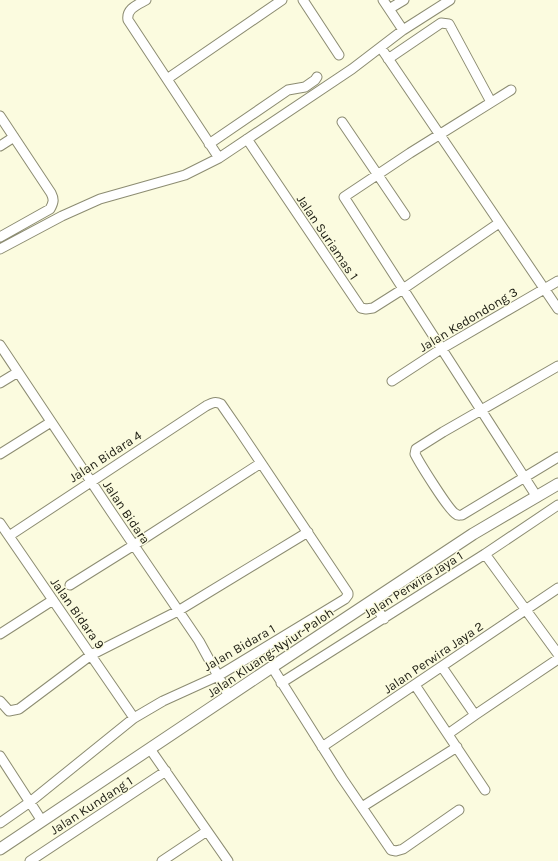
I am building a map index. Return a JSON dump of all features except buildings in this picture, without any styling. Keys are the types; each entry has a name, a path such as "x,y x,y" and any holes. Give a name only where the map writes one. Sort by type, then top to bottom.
{"street":[{"path":"146,0 130,10 127,15 128,20 219,158"},
{"path":"166,79 282,0"},
{"path":"303,0 339,55"},
{"path":"383,0 403,30"},
{"path":"389,9 404,0"},
{"path":"0,249 62,216 100,199 185,175 219,158 381,48 403,30 450,0"},
{"path":"388,59 441,23 448,24 491,102"},
{"path":"381,48 558,309"},
{"path":"209,144 288,90 305,87 317,77"},
{"path":"511,90 377,174 344,198 537,497"},
{"path":"0,116 54,199 50,209 0,237"},
{"path":"342,122 405,215"},
{"path":"0,146 14,137"},
{"name":"Jalan Suriamas 1","path":"247,139 361,308 374,308 403,289"},
{"path":"403,289 499,223"},
{"name":"Jalan Kedondong 3","path":"392,381 441,349 558,282"},
{"name":"Jalan Bidara","path":"0,345 199,641 229,696"},
{"path":"558,366 443,432 415,451 416,457 452,512 458,515 462,515 558,457"},
{"path":"0,383 18,372"},
{"name":"Jalan Bidara 4","path":"9,536 213,402 221,404 261,463"},
{"path":"0,454 51,422"},
{"path":"0,701 9,711 19,709 91,655 178,611 308,532 261,463 70,585"},
{"name":"Jalan Kluang-Nyiur-Paloh","path":"0,849 473,534 558,484"},
{"name":"Jalan Perwira Jaya 1","path":"281,683 384,619 558,505"},
{"name":"Jalan Bidara 9","path":"0,523 134,718"},
{"name":"Jalan Bidara 1","path":"0,823 30,802 134,718 163,701 218,676 345,599 348,595 347,590 308,532"},
{"path":"485,554 558,654"},
{"name":"Jalan Perwira Jaya 2","path":"322,747 558,588"},
{"path":"0,633 53,600"},
{"path":"372,601 384,619"},
{"path":"448,734 558,659"},
{"path":"272,667 322,747 391,850 396,851 403,849 458,810"},
{"path":"442,667 475,715"},
{"path":"415,685 485,790"},
{"path":"362,807 457,747"},
{"path":"150,749 228,861"},
{"path":"0,756 42,821"},
{"name":"Jalan Kundang 1","path":"30,861 166,771"},
{"path":"162,861 207,830"}]}
